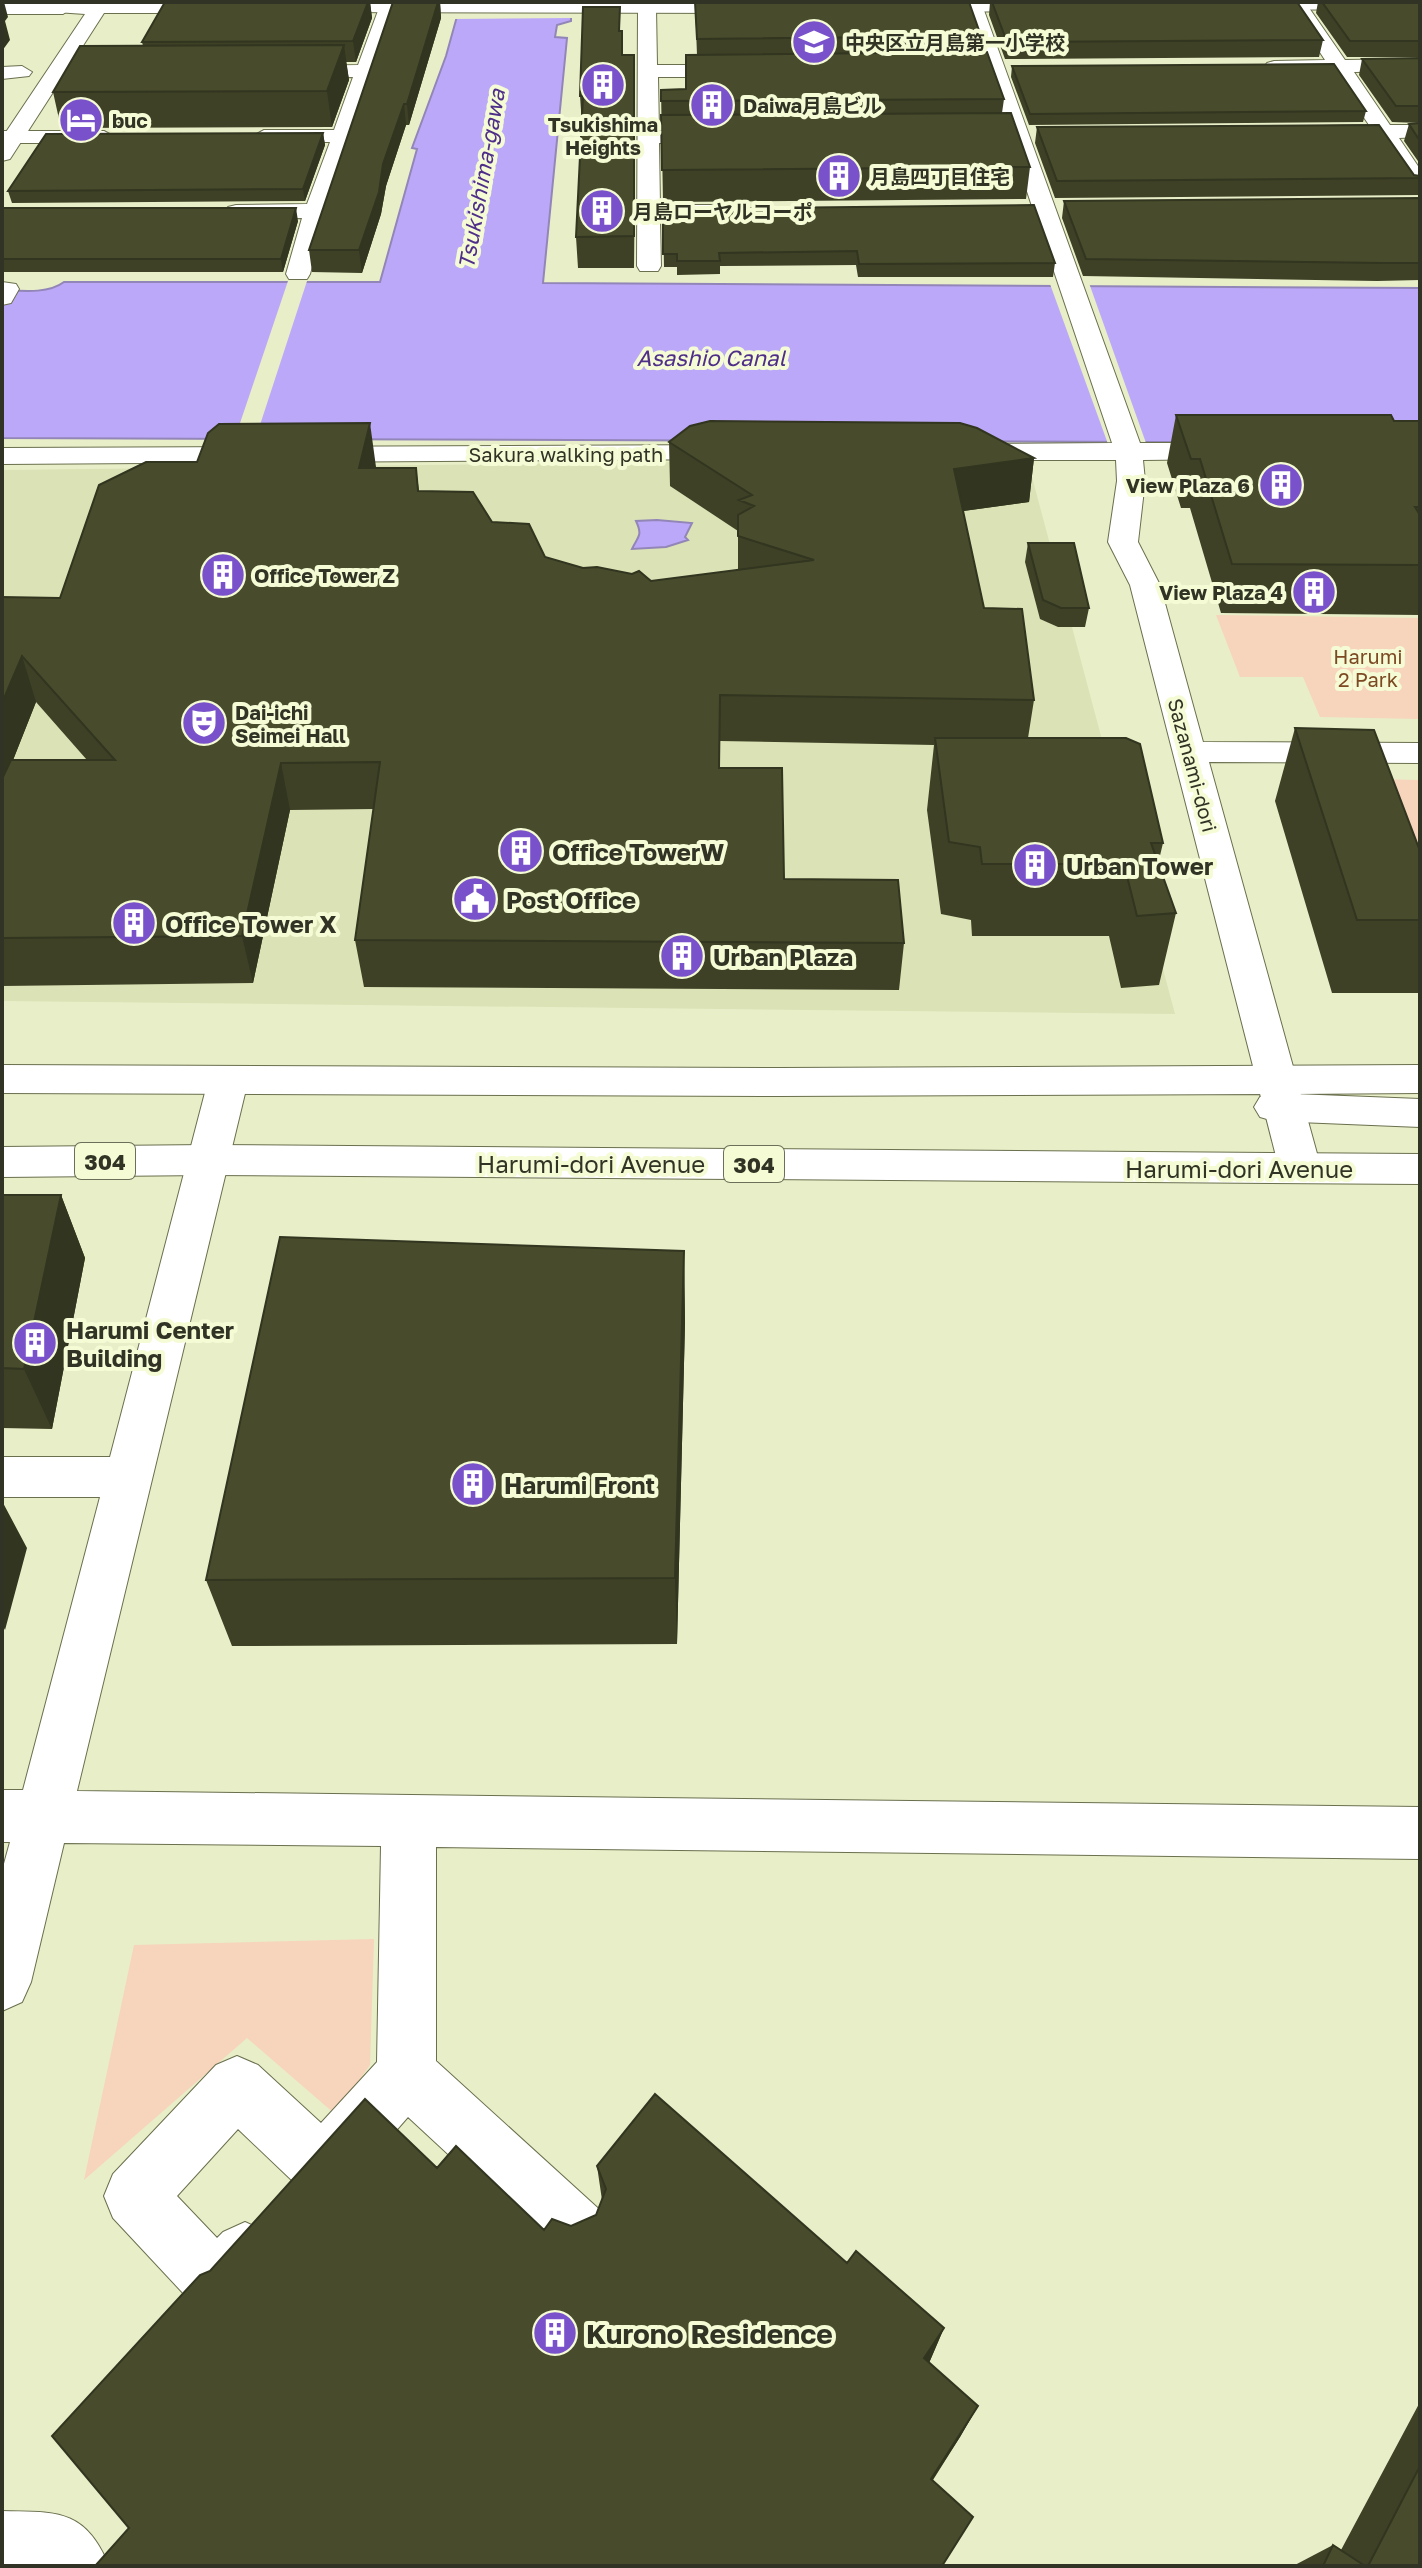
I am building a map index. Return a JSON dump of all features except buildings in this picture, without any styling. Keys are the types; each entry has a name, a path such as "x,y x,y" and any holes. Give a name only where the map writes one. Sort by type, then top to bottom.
{"street":[{"path":"1296,3 1420,185"},
{"path":"1220,4 1420,3"},
{"name":"Sazanami-dori","path":"972,4 995,69 1010,134 1035,209 1068,284 1128,448 1131,481 1123,542 1145,585 1300,1168"},
{"path":"47,34 65,5"},
{"path":"2,8 65,5 233,7"},
{"path":"6,143 100,5"},
{"path":"894,6 1064,5"},
{"path":"295,8 770,7"},
{"path":"298,274 316,211 388,8"},
{"path":"647,8 649,266"},
{"path":"1258,67 1420,65"},
{"path":"9,93 18,68"},
{"path":"647,71 758,70"},
{"path":"272,72 367,71"},
{"path":"55,72 83,73"},
{"path":"1298,132 1420,131"},
{"path":"1010,134 1048,134"},
{"path":"243,136 343,136"},
{"path":"6,143 131,137"},
{"path":"647,137 740,137"},
{"path":"1035,209 1072,209"},
{"path":"207,212 316,211"},
{"path":"648,212 739,212"},
{"path":"2,289 7,289 2,298"},
{"path":"940,452 1128,448 1252,451"},
{"name":"Sakura walking path","path":"2,456 764,453"},
{"path":"1189,752 1420,753"},
{"path":"2,1079 780,1082 1282,1094 1420,1113"},
{"path":"1282,1094 1420,1079"},
{"path":"2,1982 23,1817 128,1477 228,1081"},
{"name":"Harumi-dori Avenue","path":"2,1162 208,1160 1420,1169"},
{"path":"2,1477 128,1477"},
{"path":"23,1817 1420,1833"},
{"path":"299,2194 406,2074 409,1821"},
{"path":"406,2074 579,2233"},
{"path":"2,2545 56,2546 74,2566"}],"shaded area":[{"path":"1027,458 1175,1014 2,1001 2,470"}],"green space":[{"name":"Harumi 2 Park","path":"1216,615 1420,618 1420,719 1320,717 1303,677 1240,677"},
{"path":"1373,779 1420,780 1420,883"},
{"path":"374,1939 370,2065 335,2114 247,2038 84,2180 134,1945"}],"water":[{"path":"461,2 571,2 571,21 557,25 555,37 567,38 543,283 1420,288 1420,443 2,438 2,290 43,290 64,282 380,282 417,149 412,148 446,56"},
{"path":"636,521 692,523 685,537 688,540 666,547 632,549 639,533"}],"pier":[{"path":"456,2 574,2 574,18 452,19"},
{"path":"289,278 308,278 259,428 238,429"},
{"path":"1089,283 1146,443 1108,444 1050,284"}],"place":[{"name":"中央区立月島第一小学校","path":"814,42"},
{"name":"Tsukishima Heights","path":"603,85"},
{"name":"Daiwa月島ビル","path":"712,105"},
{"name":"buc","path":"81,120"},
{"name":"月島四丁目住宅","path":"839,176"},
{"name":"月島ローヤルコーポ","path":"602,211"},
{"name":"View Plaza 6","path":"1281,485"},
{"name":"Office Tower Z","path":"223,575"},
{"name":"View Plaza 4","path":"1314,592"},
{"name":"Dai-ichi Seimei Hall","path":"204,723"},
{"name":"Office TowerW","path":"521,851"},
{"name":"Urban Tower","path":"1035,865"},
{"name":"Post Office","path":"475,899"},
{"name":"Office Tower X","path":"134,923"},
{"name":"Urban Plaza","path":"682,956"},
{"name":"Harumi Center Building","path":"35,1343"},
{"name":"Harumi Front","path":"473,1484"},
{"name":"Kurono Residence","path":"555,2333"}],"water label":[{"name":"Tsukishima-gawa","path":"481,179"},
{"name":"Asashio Canal","path":"711,357"}]}
